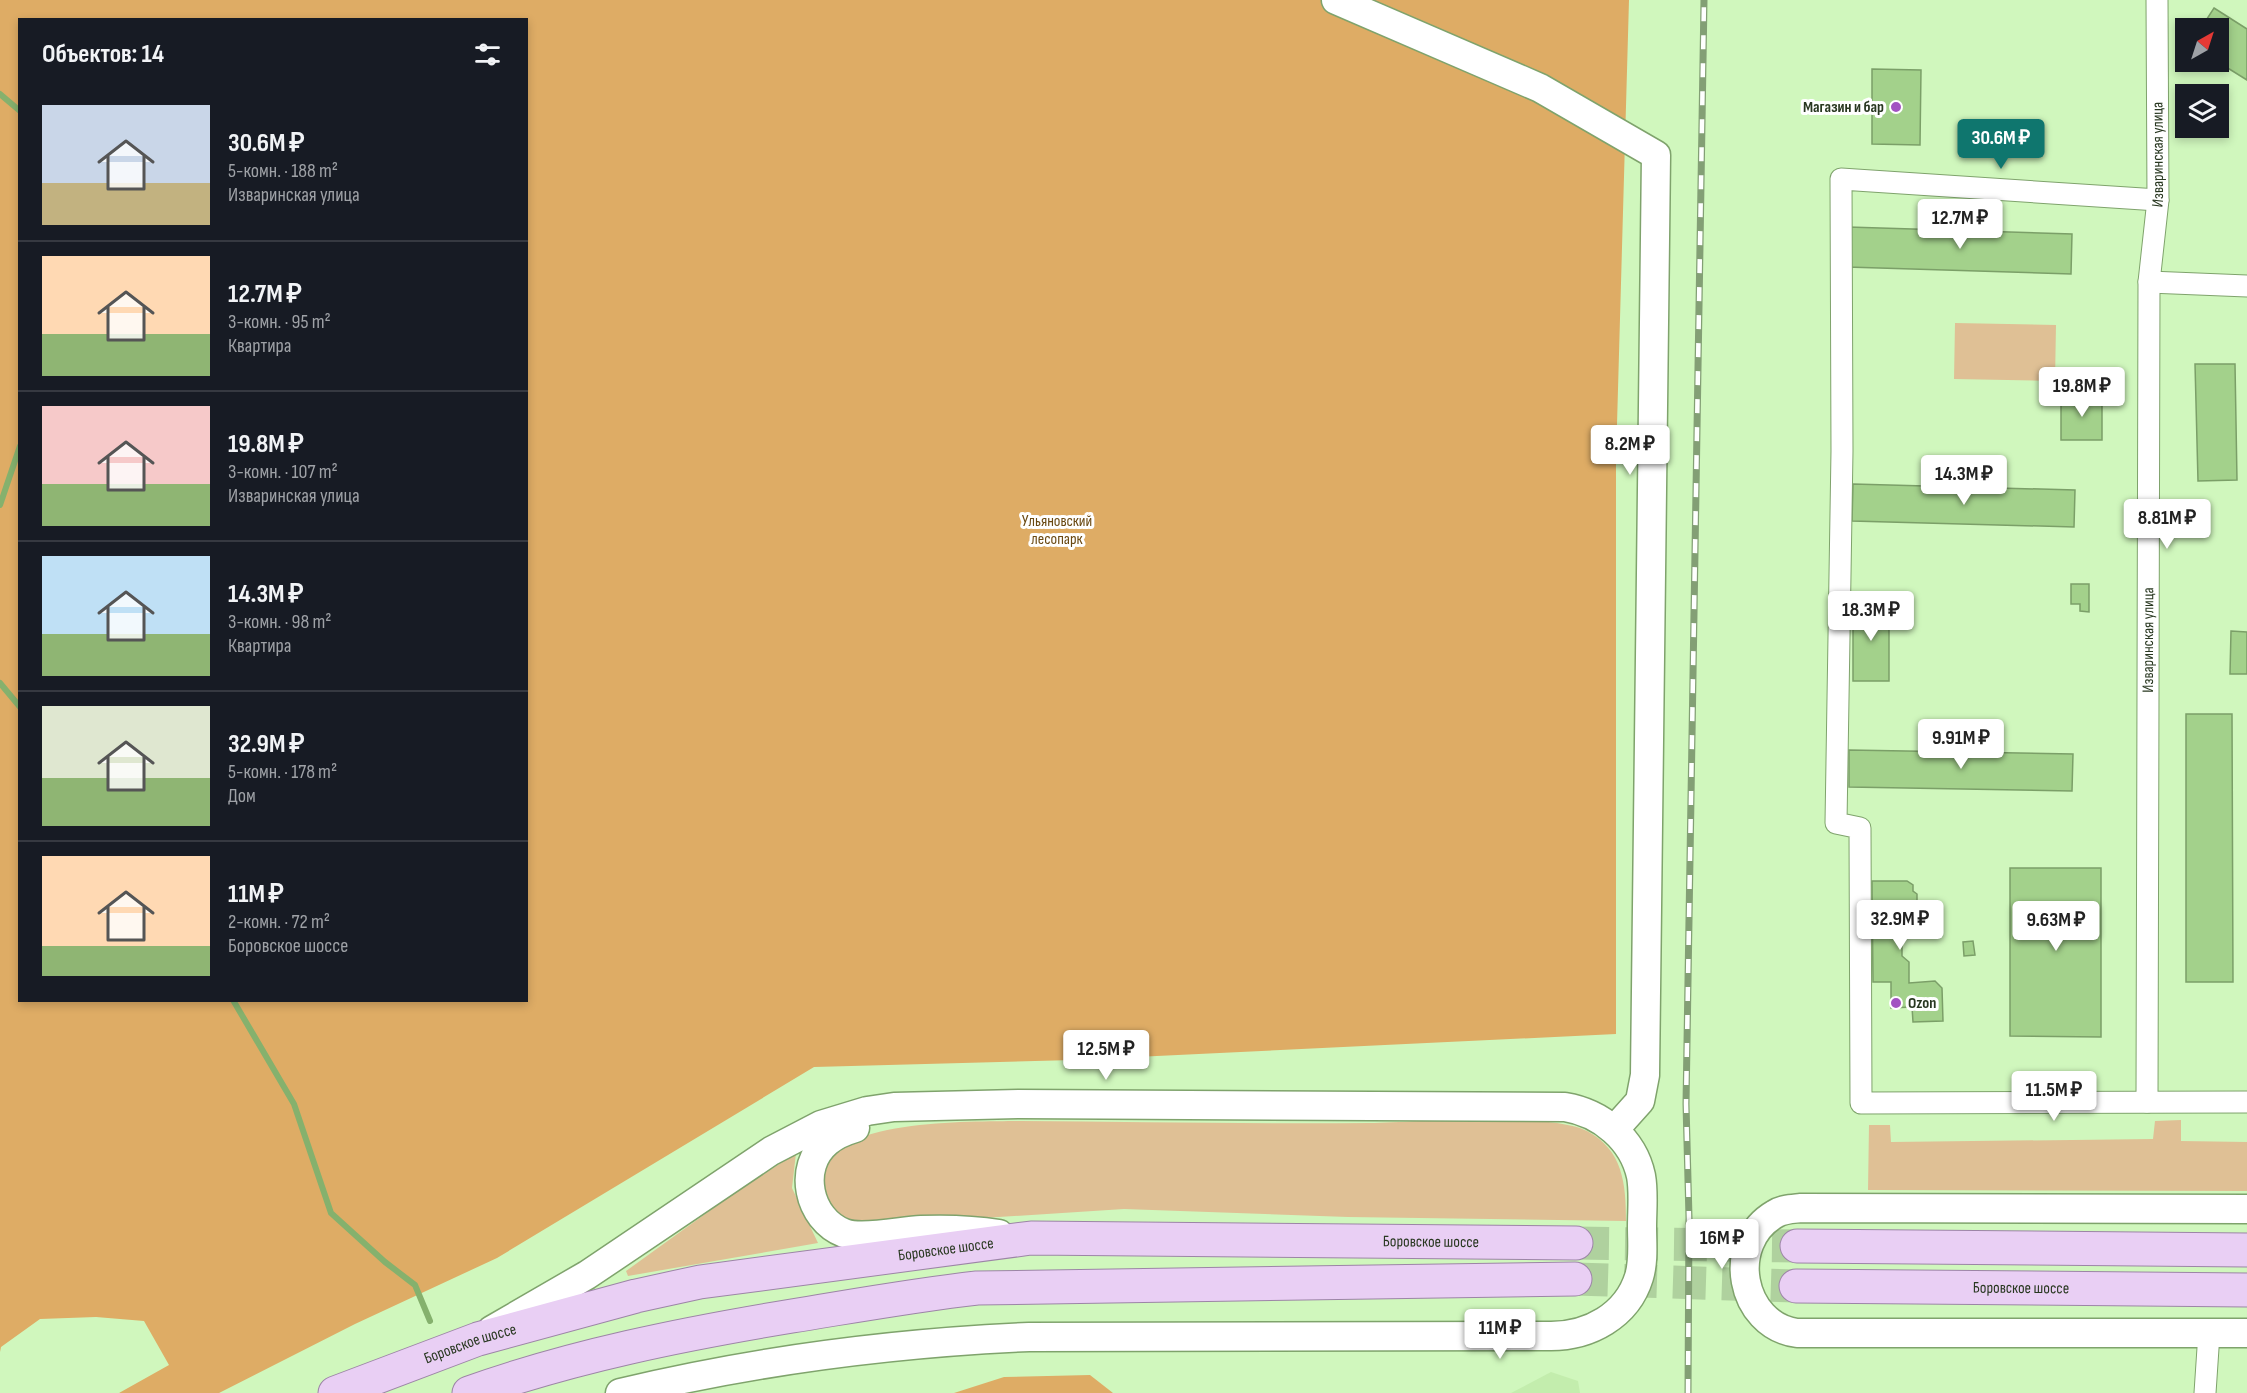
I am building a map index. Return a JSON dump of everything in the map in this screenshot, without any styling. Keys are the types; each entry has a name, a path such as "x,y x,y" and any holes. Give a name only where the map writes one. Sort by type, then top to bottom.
{"main road":[{"name":"Боровское шоссе","path":"335,1393 478,1339 636,1296 700,1282 1031,1238 1576,1243"},
{"path":"1797,1246 2247,1250"},
{"path":"469,1393 559,1363 717,1329 920,1295 977,1288 1575,1279"},
{"name":"Боровское шоссе","path":"1796,1286 2247,1290"}],"street":[{"path":"1336,0 1539,88 1656,155 1646,1075 1640,1101 1614,1130"},
{"name":"Изваринская улица","path":"2147,1102 2149,282 2158,200 2157,0"},
{"path":"2158,200 1841,179 1842,451 1836,823 1860,828 1861,1103 2247,1102"},
{"path":"2149,282 2247,286"},
{"path":"478,1339 588,1275 751,1163 798,1136 837,1119 867,1111 922,1106 1019,1104 1553,1106 1580,1109 1614,1130 1632,1152 1641,1177 1642,1262 1635,1287 1619,1309 1601,1324 1578,1334 1551,1336 1029,1337 960,1340 786,1361 621,1393"},
{"path":"922,1106 839,1134 822,1147 812,1164 809,1187 814,1204 824,1218 835,1228 852,1235 922,1230 974,1231 1031,1238"},
{"path":"2247,1209 1802,1208 1776,1213 1762,1224 1754,1234 1746,1256 1746,1287 1751,1302 1770,1324 1786,1332 1831,1334 2247,1333"},
{"path":"2205,1393 2209,1333"}],"shaded area":[{"path":"1955,323 2056,325 2055,381 1954,379"},
{"path":"1515,1120 1569,1125 1587,1131 1599,1139 1615,1158 1623,1181 1626,1221 1348,1217 1124,1209 859,1226 832,1211 821,1185 820,1177 828,1157 847,1143 874,1133 940,1123 1021,1121 1370,1123"},
{"path":"2181,1120 2181,1141 2247,1142 2247,1191 1868,1190 1869,1125 1890,1125 1891,1142 2153,1139 2155,1121"},
{"path":"796,1153 792,1188 818,1243 628,1276 626,1271 730,1196"},
{"path":"1551,1372 1578,1381 1580,1393 1511,1393"}],"green space":[{"name":"Ульяновский лесопарк","path":"0,0 1629,0 1616,460 1616,1034 1073,1060 814,1067 497,1258 355,1324 219,1393 119,1393 169,1365 144,1321 96,1317 40,1319 1,1347 0,1352"},
{"path":"1090,1375 1113,1393 954,1393 1004,1377"}],"building":[{"path":"2214,8 2247,29 2247,80 2229,69 2229,18 2208,18"},
{"name":"Магазин и бар","path":"1872,69 1921,70 1920,145 1872,144"},
{"path":"1848,227 2072,234 2071,274 1847,267"},
{"path":"2195,364 2235,364 2237,480 2198,481"},
{"path":"2061,397 2102,397 2102,440 2061,440"},
{"path":"1853,484 2075,490 2074,527 1852,521"},
{"path":"2071,584 2089,584 2089,612 2080,611 2080,604 2071,604"},
{"path":"1853,603 1889,603 1889,681 1853,681"},
{"path":"2231,631 2247,632 2247,674 2230,674"},
{"path":"2186,714 2232,714 2233,982 2186,982"},
{"path":"1849,750 2073,754 2072,791 1849,787"},
{"path":"2010,868 2101,868 2101,1037 2010,1036"},
{"path":"1872,881 1907,881 1913,885 1913,891 1917,894 1917,922 1909,922 1910,937 1902,936 1902,956 1909,962 1909,983 1935,981 1942,988 1943,1021 1913,1022 1912,1007 1891,1008 1891,982 1873,982"},
{"path":"1973,941 1975,955 1964,956 1963,942"}],"waterway":[{"path":"0,94 18,109"},
{"path":"0,505 18,452"},
{"path":"0,683 18,705"},
{"path":"234,1002 294,1104 331,1213 385,1262 415,1285 430,1321"}],"tunnel":[{"path":"1576,1243 1797,1246"},
{"path":"1575,1279 1796,1286"}],"railway":[{"path":"1688,1393 1689,1218 1686,1104 1704,0"}],"place":[{"name":"Магазин и бар","path":"1896,107"},
{"name":"Ozon","path":"1896,1003"}]}
